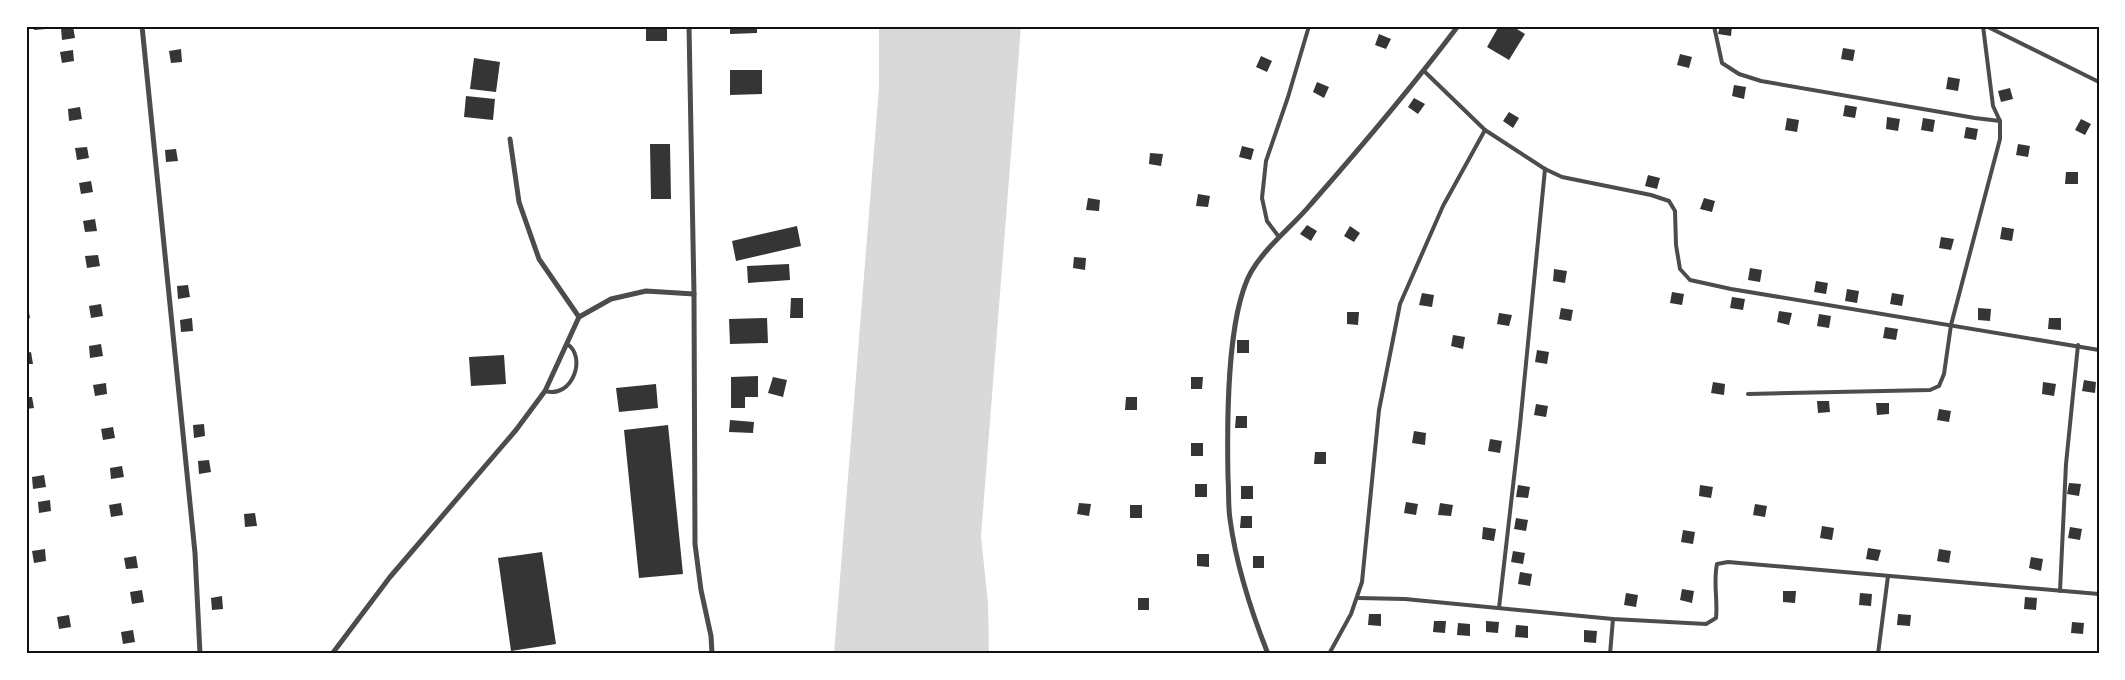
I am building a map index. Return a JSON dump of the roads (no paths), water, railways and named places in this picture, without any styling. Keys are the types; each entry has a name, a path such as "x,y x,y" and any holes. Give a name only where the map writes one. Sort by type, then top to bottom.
{"street":[{"path":"142,26 195,553 200,654"},
{"path":"689,26 694,294 695,544 701,590 711,636 712,654"},
{"path":"1268,654 1240,569 1230,519 1227,444 1231,363 1239,303 1251,272 1279,237 1310,206 1424,71 1458,26"},
{"path":"510,139 519,202 539,259 579,317"},
{"path":"332,654 390,577 516,430 545,391 579,317 611,299 646,291 694,294"}],"lane":[{"path":"1279,237 1267,222 1262,198 1266,161 1288,97 1309,26"},
{"path":"1714,26 1722,63 1738,74 1761,81 2000,121"},
{"path":"1748,394 1930,390 1939,386 1944,374 1951,325 2000,139 2000,121 1993,106 1985,26"},
{"path":"1985,26 2099,82"},
{"path":"1424,71 1485,130 1545,169 1562,177 1651,195 1669,201 1675,212 1676,245 1680,269 1690,280 2099,350"},
{"path":"1329,654 1358,598 1362,582 1379,410 1400,304 1443,206 1485,130"},
{"path":"1499,608 1520,425 1545,169"},
{"path":"545,391 554,393 563,390 570,383 576,368 576,356 573,348 566,344"},
{"path":"2060,591 2066,464 2078,345"},
{"path":"1358,598 1404,599 1613,619 1706,624 1716,618 1718,604 1714,575 1717,564 1728,562 2099,594"},
{"path":"1878,654 1888,576"},
{"path":"1610,654 1613,619"}]}
